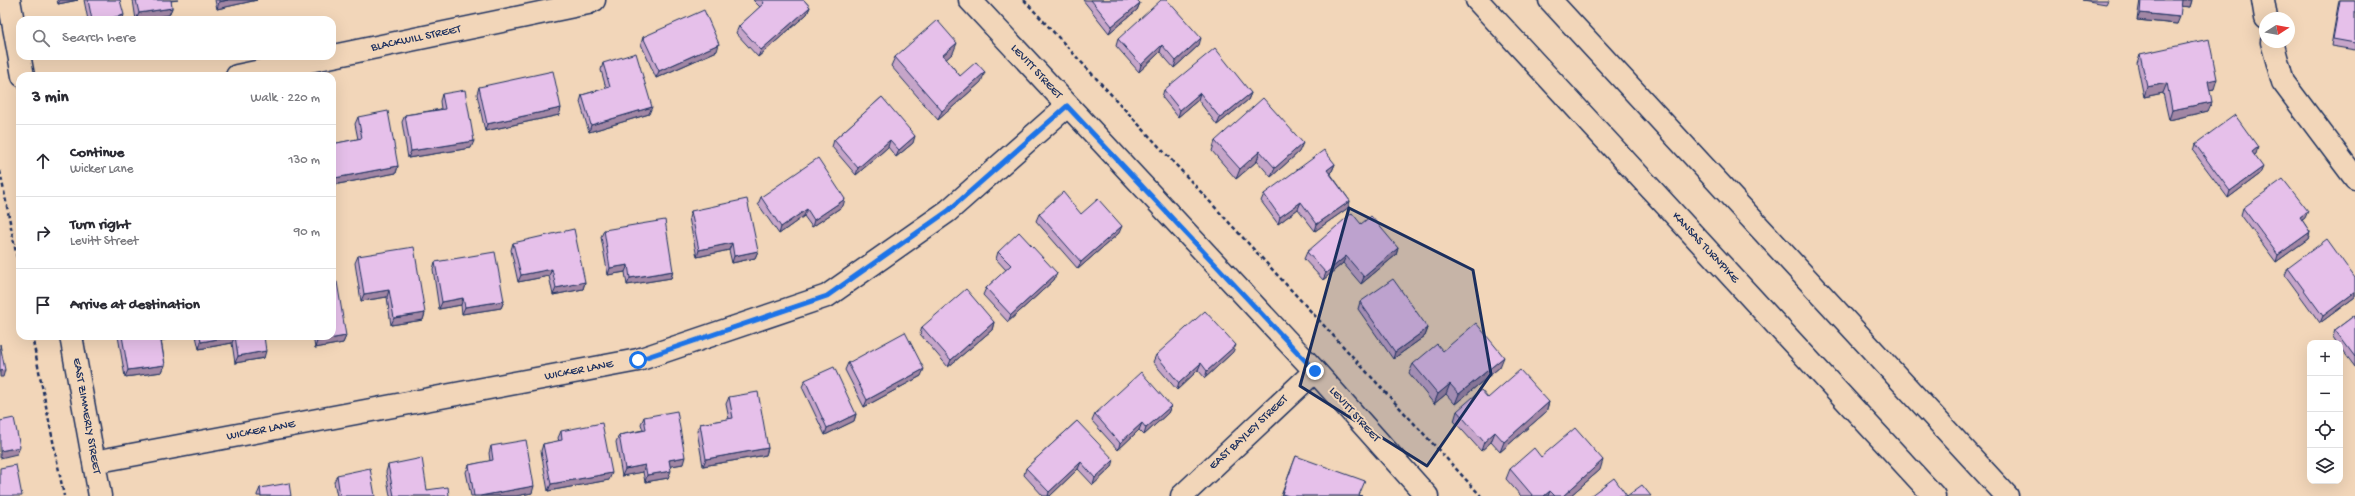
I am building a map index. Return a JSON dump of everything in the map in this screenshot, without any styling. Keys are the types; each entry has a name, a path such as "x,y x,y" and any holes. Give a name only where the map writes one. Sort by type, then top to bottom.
{"main road":[{"path":"8,0 16,41"},
{"name":"BLACKWILL STREET","path":"336,55 588,3 594,0"},
{"name":"LEVITT STREET","path":"970,0 1315,371 1427,496"},
{"name":"KANSAS TURNPIKE","path":"1477,0 1934,496"},
{"path":"1550,0 2007,496"},
{"path":"2263,0 2265,12"},
{"path":"2274,48 2283,82 2355,178"},
{"path":"20,60 22,72"},
{"name":"BLACKWILL STREET","path":"256,72 314,60"},
{"name":"WICKER LANE","path":"94,462 638,360 827,296 948,211 1067,106"},
{"name":"EAST ZIMMERLY STREET","path":"72,340 100,496"},
{"name":"EAST BAYLEY STREET","path":"1182,496 1315,371"}],"path":[{"path":"1024,0 1481,496"},
{"path":"0,171 16,253"},
{"path":"33,340 64,496"}],"highlighted area":[{"path":"1349,208 1473,270 1491,374 1427,466 1300,386"}],"building":[{"path":"88,0 120,0 124,15 91,16"},
{"path":"136,0 171,0 172,8 139,13"},
{"path":"762,0 804,0 810,7 761,50 739,26 764,3"},
{"path":"1091,0 1137,0 1140,3 1112,26"},
{"path":"1161,0 1167,0 1201,38 1176,61 1162,45 1141,65 1118,39"},
{"path":"2141,0 2182,0 2180,17 2140,13"},
{"path":"2340,0 2355,0 2355,43 2333,39"},
{"path":"704,10 719,44 659,71 643,37"},
{"path":"937,20 957,43 943,55 960,76 976,62 985,72 942,111 895,57"},
{"path":"2209,39 2217,79 2208,81 2212,102 2172,110 2167,83 2147,87 2140,54"},
{"path":"1215,48 1251,93 1220,118 1200,93 1180,110 1164,90"},
{"path":"636,53 652,107 591,125 582,95 610,87 603,63"},
{"path":"553,71 561,108 487,124 479,87"},
{"path":"465,90 474,141 411,151 405,115 445,109 442,94"},
{"path":"882,97 915,136 899,150 890,140 858,168 834,140"},
{"path":"1263,98 1303,143 1275,168 1260,151 1240,169 1215,141"},
{"path":"388,111 398,166 336,178 336,143 362,138 358,117"},
{"path":"2235,115 2258,147 2252,152 2263,167 2230,191 2195,144"},
{"path":"1324,150 1335,164 1327,170 1350,201 1317,224 1301,202 1280,217 1264,194"},
{"path":"818,158 845,199 814,220 807,209 781,227 761,197"},
{"path":"2283,179 2308,211 2300,217 2310,232 2278,255 2243,208"},
{"path":"1063,192 1081,214 1098,199 1122,226 1081,262 1039,214"},
{"path":"747,199 758,251 734,256 732,243 699,250 691,211"},
{"path":"1352,213 1361,224 1371,216 1398,248 1364,277 1346,256 1326,273 1307,252"},
{"path":"665,220 673,271 630,278 628,265 610,268 604,230"},
{"path":"574,229 585,282 556,288 552,269 521,275 513,243"},
{"path":"1019,232 1057,273 1011,315 986,288 1011,265 998,252"},
{"path":"2327,239 2355,278 2355,292 2323,316 2288,268"},
{"path":"414,247 425,313 394,318 389,290 364,294 358,256"},
{"path":"495,252 504,301 465,307 463,298 442,302 435,262"},
{"path":"1393,279 1428,328 1395,352 1360,302"},
{"path":"336,282 337,282 346,336 336,338"},
{"path":"966,289 994,322 951,360 922,327"},
{"path":"1205,311 1236,345 1207,371 1201,363 1179,383 1156,355"},
{"path":"2355,315 2355,357 2343,340 2335,330"},
{"path":"1476,323 1504,357 1459,394 1450,384 1438,394 1413,364 1437,344 1443,351"},
{"path":"905,332 924,369 867,400 848,363"},
{"path":"123,340 161,340 165,365 128,370"},
{"path":"201,340 212,340 201,342"},
{"path":"236,340 265,340 266,351 238,356"},
{"path":"0,344 5,370 0,371"},
{"path":"834,367 856,414 827,428 805,380"},
{"path":"1520,370 1549,402 1504,442 1495,432 1484,442 1457,411 1481,390 1488,398"},
{"path":"1141,372 1171,406 1146,428 1142,423 1120,443 1095,414"},
{"path":"758,392 768,448 706,459 700,424 733,418 729,397"},
{"path":"677,411 685,457 669,460 671,471 647,475 645,465 625,469 619,435 646,430 644,417"},
{"path":"14,418 20,447 0,451 0,421"},
{"path":"1077,421 1114,460 1095,478 1081,462 1049,492 1026,468"},
{"path":"602,423 612,473 551,484 543,444 562,440 561,431"},
{"path":"1575,428 1603,460 1563,496 1555,496 1550,491 1544,496 1533,496 1510,469 1534,448 1541,457"},
{"path":"526,440 534,486 474,496 469,465 493,460 491,446"},
{"path":"1296,456 1365,481 1359,495 1362,496 1289,496 1282,494"},
{"path":"422,458 427,490 448,487 449,496 394,496 388,465"},
{"path":"16,465 22,496 0,496 0,468"},
{"path":"370,468 375,496 340,496 337,475"},
{"path":"1614,478 1627,496 1590,496"},
{"path":"289,483 291,496 261,496 260,488"},
{"path":"1642,485 1651,496 1627,496"}],"route":[{"path":"638,360 827,296 948,211 1067,106 1315,371"}]}
